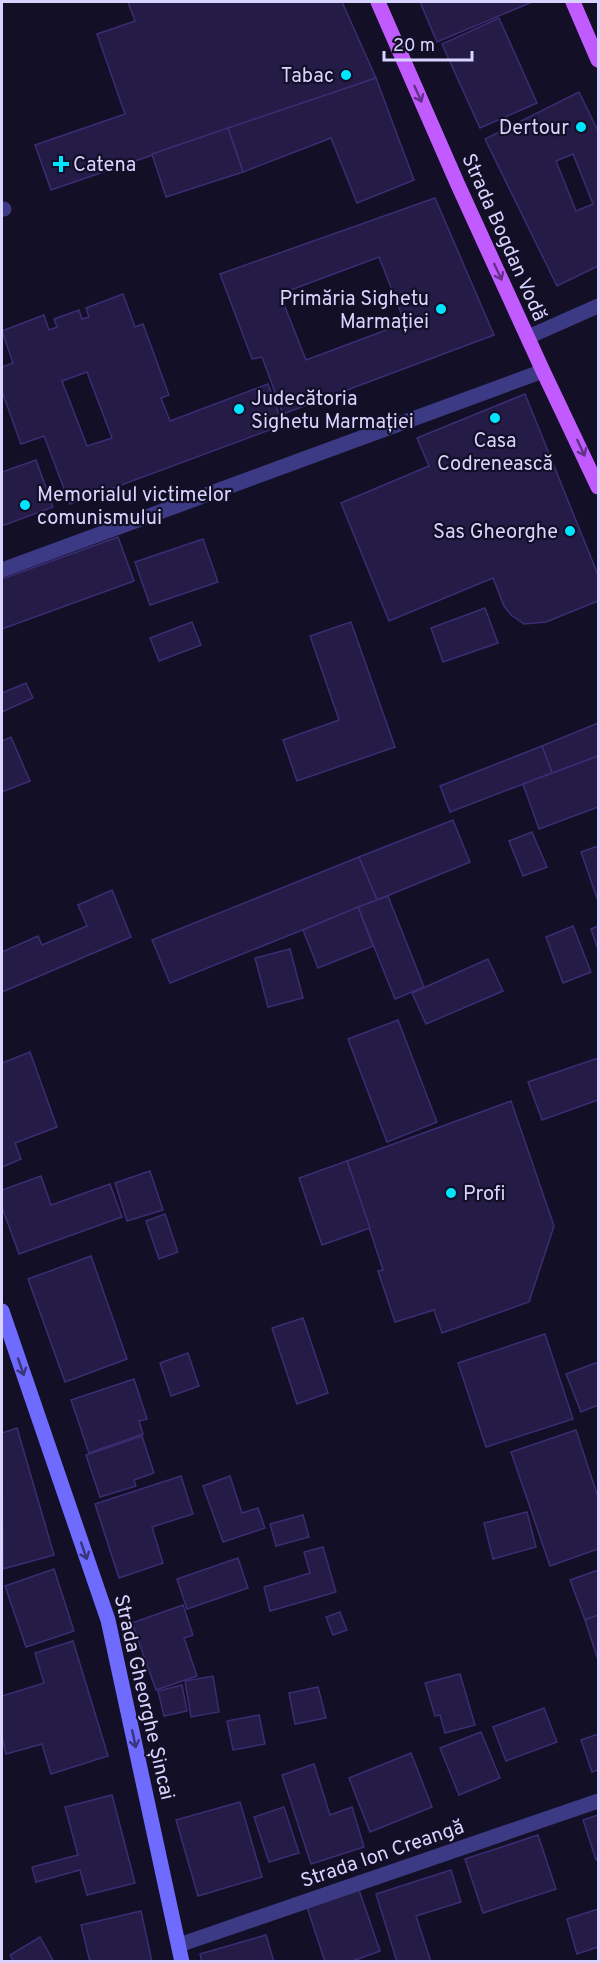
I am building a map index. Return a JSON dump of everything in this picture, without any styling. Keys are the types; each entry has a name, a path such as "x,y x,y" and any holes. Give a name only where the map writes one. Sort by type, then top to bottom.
{"main road":[{"name":"Strada Bogdan Vodă","path":"378,2 458,185 598,487"},
{"path":"573,2 598,60"},
{"name":"Strada Gheorghe Șincai","path":"2,1311 108,1620 182,1962"}],"street":[{"path":"528,337 598,306"},
{"path":"2,570 543,371"},
{"name":"Strada Ion Creangă","path":"179,1945 598,1801"}],"building":[{"path":"128,2 342,2 376,78 51,190 35,145 125,114 97,34 135,21"},
{"path":"420,2 532,2 437,42"},
{"path":"499,18 537,103 480,128 442,44"},
{"path":"376,78 414,180 357,203 331,138 243,172 228,128"},
{"path":"579,92 598,131 598,266 557,286 485,139","holes":["573,154 593,204 576,211 556,161"]},
{"path":"228,128 243,172 166,197 152,154"},
{"name":"Primăria Sighetu Marmației","path":"435,198 494,335 283,414 262,357 252,359 220,274","holes":["379,257 405,323 306,360 280,294"]},
{"name":"Judecătoria Sighetu Marmației","path":"123,294 135,327 143,324 169,395 161,398 170,421 268,384 283,425 70,504 44,436 21,444 2,391 2,367 13,363 2,331 44,315 49,330 57,327 54,319 79,310 82,319 89,317 86,308","holes":["87,372 112,438 87,446 62,381"]},
{"path":"525,394 598,575 598,601 546,622 524,624 511,615 504,606 493,578 389,621 341,503 429,466 417,438"},
{"path":"36,460 53,507 2,526 2,472"},
{"path":"118,537 134,581 2,629 2,579"},
{"path":"203,539 218,582 150,605 135,562"},
{"path":"485,608 498,643 443,662 431,628"},
{"path":"192,622 201,645 159,661 150,638"},
{"path":"351,622 395,747 297,781 283,740 339,720 310,636"},
{"path":"26,683 33,698 2,712 2,693"},
{"path":"598,723 598,756 552,773 542,746"},
{"path":"11,737 30,781 2,792 2,741"},
{"path":"542,746 552,773 450,812 440,786"},
{"path":"598,756 598,807 539,829 523,784"},
{"path":"453,820 470,862 377,900 359,857"},
{"path":"532,832 547,867 523,876 509,841"},
{"path":"598,846 598,901 581,852"},
{"path":"359,857 377,900 170,983 152,940"},
{"path":"112,890 131,937 2,992 2,952 38,936 42,945 87,926 78,905"},
{"path":"388,896 424,987 395,999 358,907"},
{"path":"358,907 373,946 318,968 303,930"},
{"path":"573,926 591,972 563,983 546,937"},
{"path":"598,926 598,950 591,929"},
{"path":"290,949 303,998 268,1007 255,958"},
{"path":"488,959 503,991 426,1024 412,993"},
{"path":"398,1020 437,1122 387,1142 348,1039"},
{"path":"30,1052 57,1127 15,1143 21,1159 2,1167 2,1063"},
{"path":"598,1058 598,1100 542,1120 528,1082"},
{"name":"Profi","path":"511,1101 554,1226 529,1302 442,1333 434,1310 395,1322 378,1271 383,1270 347,1161"},
{"path":"347,1161 370,1228 322,1245 299,1178"},
{"path":"150,1171 163,1210 127,1221 115,1183"},
{"path":"41,1176 51,1205 110,1184 122,1217 19,1254 2,1207 2,1190"},
{"path":"165,1214 178,1252 159,1259 146,1221"},
{"path":"91,1256 127,1359 65,1382 28,1279"},
{"path":"303,1318 328,1393 297,1404 272,1328"},
{"path":"545,1334 573,1419 486,1447 458,1363"},
{"path":"188,1353 199,1386 171,1396 160,1363"},
{"path":"598,1362 598,1405 581,1412 566,1374"},
{"path":"134,1379 147,1419 139,1421 143,1434 89,1453 71,1400"},
{"path":"17,1428 54,1555 3,1569 2,1433"},
{"path":"576,1430 598,1497 598,1549 550,1566 511,1452"},
{"path":"142,1436 154,1473 134,1480 136,1486 100,1497 86,1455"},
{"path":"181,1476 193,1514 152,1527 163,1563 119,1578 95,1504"},
{"path":"230,1476 242,1513 258,1508 265,1528 223,1542 203,1486"},
{"path":"527,1512 536,1547 493,1559 484,1523"},
{"path":"303,1515 309,1537 276,1546 270,1524"},
{"path":"323,1547 336,1592 270,1611 264,1587 310,1573 304,1552"},
{"path":"238,1558 248,1588 187,1609 177,1579"},
{"path":"54,1569 74,1631 26,1647 5,1586"},
{"path":"598,1570 598,1615 585,1620 570,1580"},
{"path":"183,1605 193,1635 184,1638 197,1676 156,1690 132,1623"},
{"path":"340,1612 347,1630 333,1635 326,1617"},
{"path":"598,1615 598,1660 585,1620"},
{"path":"73,1641 108,1756 51,1774 42,1744 6,1754 2,1737 2,1696 44,1683 35,1653"},
{"path":"460,1674 475,1725 445,1733 440,1715 435,1716 425,1683"},
{"path":"213,1676 219,1712 191,1717 185,1681"},
{"path":"182,1685 187,1711 164,1716 158,1691"},
{"path":"318,1687 326,1718 295,1724 289,1693"},
{"path":"544,1708 557,1742 506,1761 493,1727"},
{"path":"259,1715 265,1744 233,1750 227,1721"},
{"path":"481,1732 500,1778 459,1795 440,1748"},
{"path":"598,1734 598,1770 592,1772 581,1740"},
{"path":"411,1753 432,1807 370,1832 349,1778"},
{"path":"314,1764 330,1815 352,1807 364,1847 311,1864 282,1775"},
{"path":"112,1795 135,1883 87,1895 80,1870 36,1882 32,1867 78,1855 65,1807"},
{"path":"240,1802 262,1877 198,1896 176,1820"},
{"path":"284,1807 299,1853 269,1862 254,1817"},
{"path":"598,1815 598,1859 596,1860 583,1820"},
{"path":"538,1835 556,1889 483,1913 465,1859"},
{"path":"451,1870 461,1902 416,1916 431,1962 397,1962 376,1894"},
{"path":"359,1890 380,1951 350,1962 325,1962 307,1907"},
{"path":"598,1909 598,1947 577,1954 567,1919"},
{"path":"141,1911 152,1962 90,1962 81,1925"},
{"path":"266,1935 274,1962 202,1962 200,1954"},
{"path":"40,1937 54,1962 14,1962 10,1955"}],"place":[{"name":"Tabac","path":"346,75"},
{"name":"Dertour","path":"581,127"},
{"name":"Catena","path":"61,164"},
{"name":"Primăria Sighetu Marmației","path":"441,309"},
{"name":"Judecătoria Sighetu Marmației","path":"239,409"},
{"name":"Casa Codrenească","path":"495,418"},
{"name":"Memorialul victimelor comunismului","path":"25,505"},
{"name":"Sas Gheorghe","path":"570,531"},
{"name":"Profi","path":"451,1193"}]}
